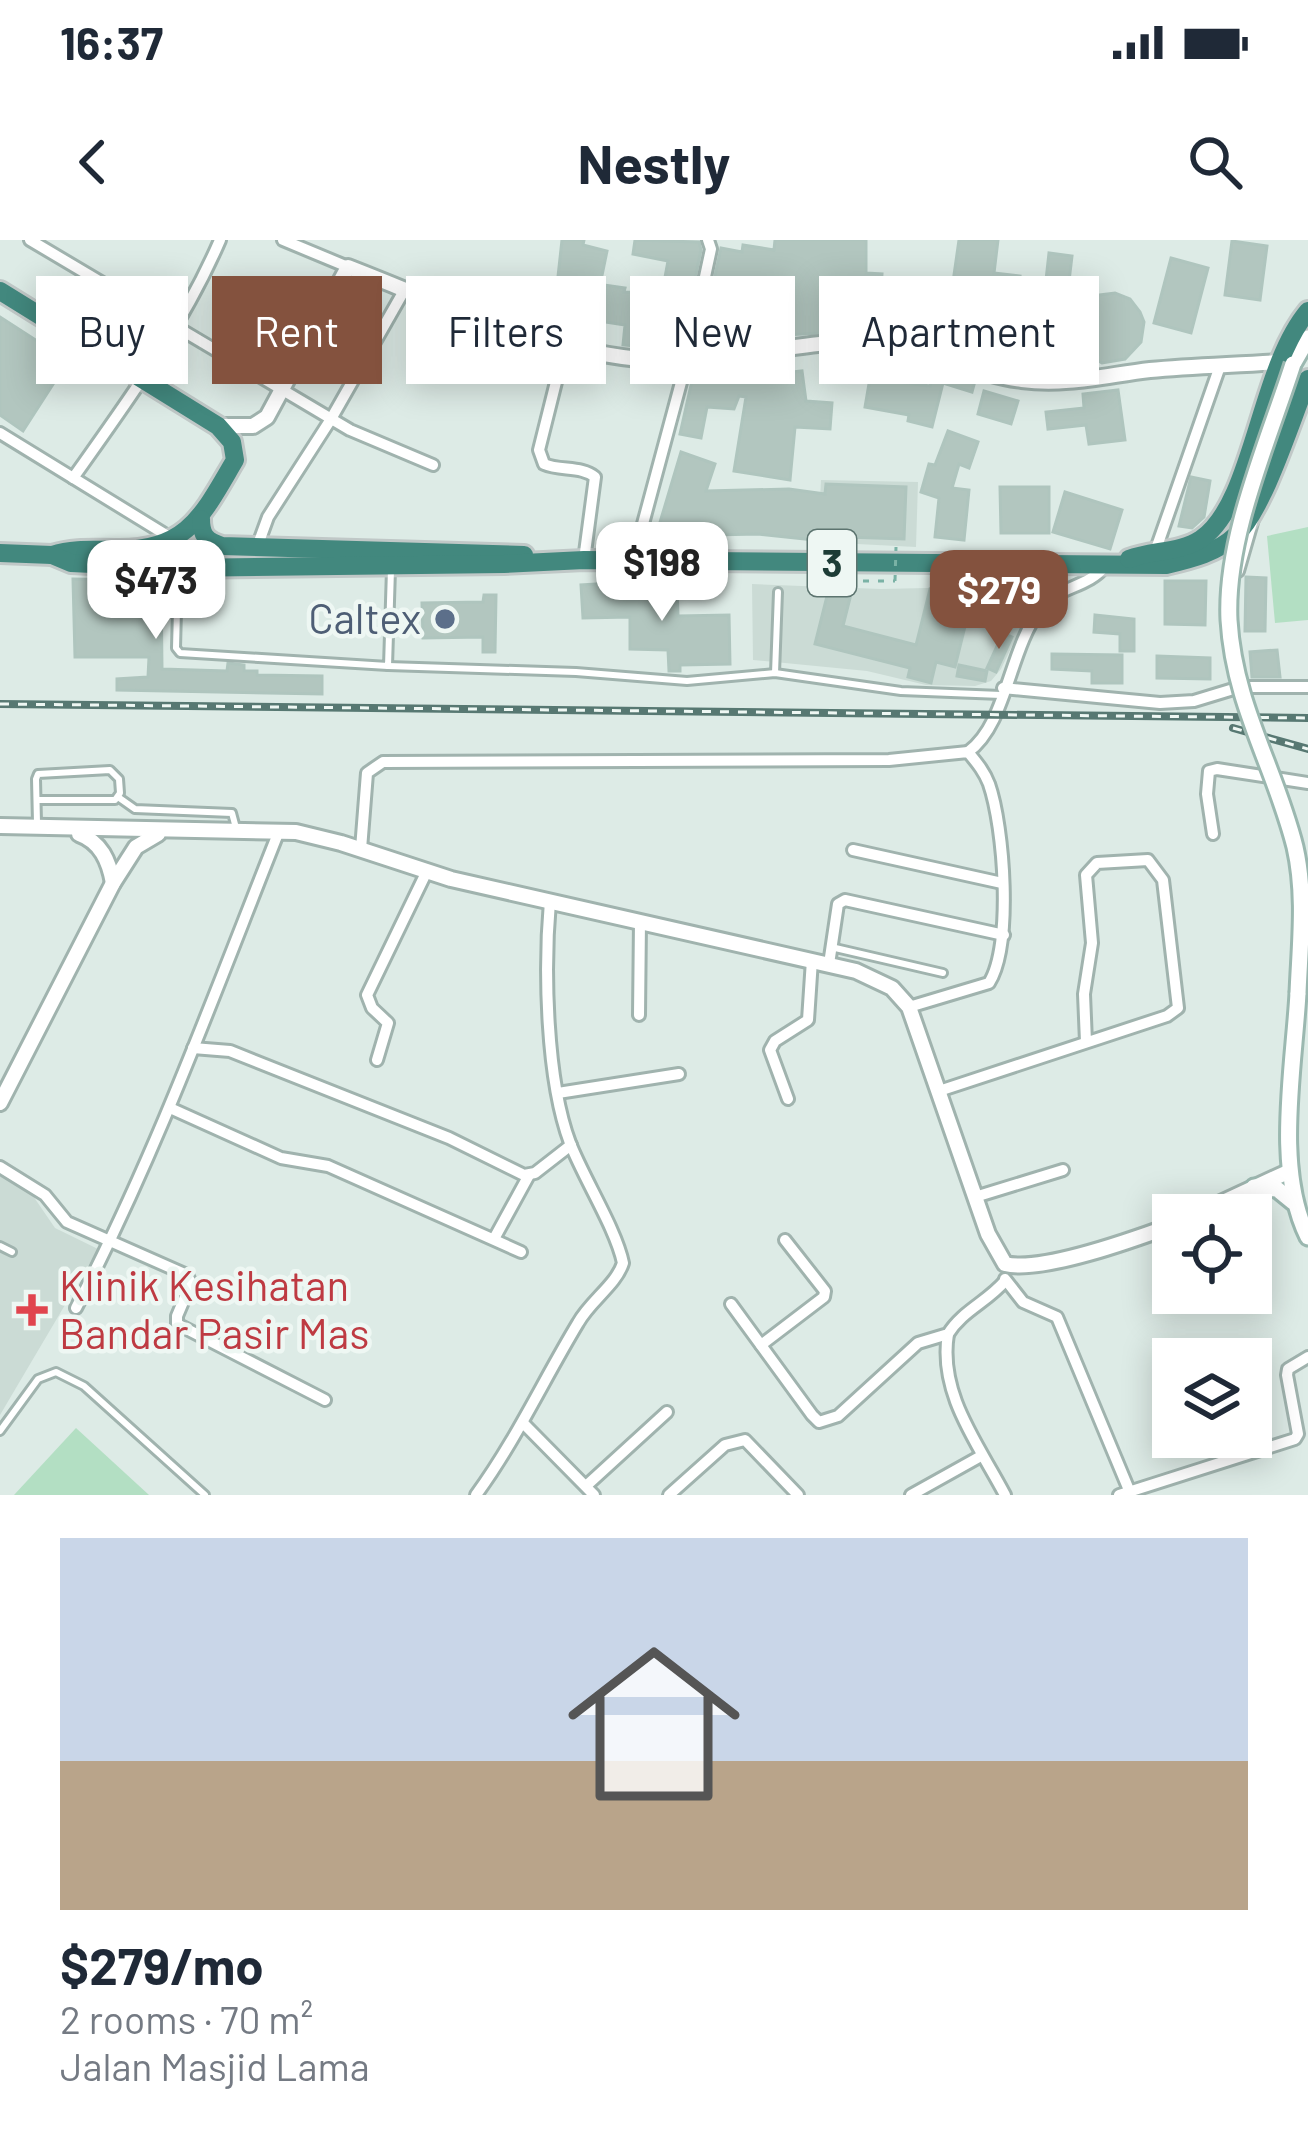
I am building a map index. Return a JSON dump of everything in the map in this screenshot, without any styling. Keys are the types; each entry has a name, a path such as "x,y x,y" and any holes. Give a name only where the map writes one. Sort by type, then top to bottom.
{"highway":[{"path":"3,295 36,315"},
{"name":"3","path":"1112,563 1198,541 1224,514 1308,311"},
{"path":"1214,550 1238,534 1261,495 1308,379"},
{"path":"150,384 218,426"},
{"name":"3","path":"0,553 146,550 172,539 201,518 235,460 232,442 218,426"},
{"name":"3","path":"201,518 201,532 213,543 256,550 477,558 1166,565 1214,550"},
{"name":"3","path":"52,555 71,563 178,568 477,558"}],"main road":[{"path":"1308,338 1285,363 1238,537 1229,616 1239,693 1288,822 1300,874 1294,1202 1308,1237"},
{"path":"1254,1187 1276,1189 1294,1202"}],"street":[{"path":"30,240 90,276"},
{"path":"188,301 220,240"},
{"path":"256,550 268,517 332,419 406,289 283,240"},
{"path":"706,276 712,249 708,240"},
{"path":"218,426 260,423 284,390 348,267"},
{"path":"188,335 332,419 433,465"},
{"path":"795,345 901,345 985,373 1037,382 1285,363"},
{"path":"1155,552 1220,366"},
{"path":"74,478 139,384"},
{"path":"555,384 538,450 544,464 595,477 584,560"},
{"path":"634,561 681,384"},
{"path":"0,433 172,539"},
{"path":"1240,687 1233,628 1239,568 1261,495"},
{"path":"1214,550 1230,554 1239,568"},
{"path":"361,849 367,773 383,762 889,760 968,752 988,734 1037,613 1059,593 1097,576 1112,563"},
{"path":"1036,566 1037,613"},
{"path":"1002,692 1160,704 1194,701 1240,687 1308,687"},
{"path":"909,1007 989,983 1001,957 1002,883 993,798 981,768 968,752"},
{"path":"1213,834 1209,771 1308,783"},
{"path":"0,826 278,831 550,902 875,978 909,1007 995,1253 1005,1264 1017,1267 1093,1251 1152,1232"},
{"path":"68,830 88,838 104,853 113,883"},
{"path":"0,1102 113,883 136,847 168,830"},
{"path":"76,1308 112,1240 170,1108 278,831"},
{"path":"853,850 1002,883"},
{"path":"939,1091 1167,1016 1178,1008 1163,880 1148,860 1097,863 1086,875 1092,943 1084,994 1086,1042"},
{"path":"377,1060 388,1023 372,1008 367,995 427,871"},
{"path":"829,964 838,904 845,900 1004,935"},
{"path":"476,1495 524,1423 579,1319 622,1268 619,1247 571,1144 558,1093 547,962 550,902"},
{"path":"639,1016 640,921"},
{"path":"788,1099 770,1050 808,1020 812,960"},
{"path":"193,1048 230,1051 529,1174"},
{"path":"558,1093 679,1074"},
{"path":"170,1108 262,1150 328,1166 521,1252"},
{"path":"495,1237 529,1174 571,1144"},
{"path":"0,1167 45,1195 67,1222 190,1278 177,1324 325,1400"},
{"path":"975,1197 1063,1170"},
{"path":"1240,1194 1298,1170"},
{"path":"761,1346 824,1297 825,1292 785,1240"},
{"path":"1005,1264 1005,1281 1023,1302 1057,1317 1124,1492 1295,1439 1287,1375 1288,1369 1308,1357"},
{"path":"1005,1281 982,1304 958,1318 946,1349 953,1389 1005,1495"},
{"path":"730,1304 819,1422 827,1422 918,1343 948,1334"},
{"path":"524,1423 590,1491 667,1412"},
{"path":"669,1495 725,1445 745,1440 798,1495"},
{"path":"911,1495 982,1456"}],"lane":[{"path":"388,666 392,564"},
{"path":"178,568 176,648 180,653 687,681 775,673 901,691 1002,692"},
{"path":"775,673 778,592"},
{"path":"37,827 36,778 44,771 110,770 119,779 118,797"},
{"path":"37,800 118,797 134,809 232,813 236,831"},
{"path":"831,947 943,974"},
{"path":"0,1246 12,1252"},
{"path":"0,1431 38,1379 56,1372 84,1386 205,1495"}],"path":[{"path":"862,581 895,581 896,547"}],"shaded area":[{"path":"821,480 918,482 916,547 818,542"},
{"path":"752,584 881,589 1017,586 1030,608 991,681 975,686 926,685 867,671 753,660"},
{"name":"Klinik Kesihatan Bandar Pasir Mas","path":"0,1176 31,1193 55,1228 98,1249 0,1415"}],"green space":[{"path":"1308,527 1308,620 1275,623 1267,536"},
{"path":"76,1428 149,1495 14,1495"}],"building":[{"path":"562,240 584,240 583,245 607,251 602,276 558,276"},
{"path":"635,240 699,242 701,250 696,276 665,276 668,261 633,254"},
{"path":"775,240 866,240 866,273 882,276 819,276 819,333 795,335 795,276 715,276 721,248 742,252 743,245 774,250"},
{"path":"959,240 998,240 994,273 1020,276 954,276"},
{"path":"1232,241 1267,246 1260,300 1225,295"},
{"path":"1049,253 1072,256 1070,276 1046,276"},
{"path":"1171,258 1208,268 1191,333 1154,323"},
{"path":"606,285 630,292 630,346 623,345 625,325 606,322"},
{"path":"1115,293 1130,299 1140,312 1144,322 1141,342 1125,359 1102,363 1099,295"},
{"path":"0,317 36,340 36,384 53,384 23,431 0,415"},
{"path":"802,371 806,401 832,403 830,429 795,427 790,480 734,471 746,397 739,396 734,409 707,407 701,438 680,434 691,384 795,384 795,372"},
{"path":"869,384 943,384 932,427 908,421 909,415 865,407"},
{"path":"946,384 974,384 972,392"},
{"path":"1118,390 1125,440 1089,444 1086,425 1048,429 1046,412 1084,408 1083,394"},
{"path":"984,391 1018,401 1011,424 978,414"},
{"path":"948,431 978,442 969,468 959,464 952,488 969,490 964,540 935,537 939,498 921,492 929,464 935,465"},
{"path":"681,452 715,464 706,491 789,489 825,494 826,484 906,487 904,539 668,536 658,529"},
{"path":"1191,477 1210,481 1204,517 1192,528 1179,526"},
{"path":"1000,487 1049,487 1049,533 1001,533"},
{"path":"1065,492 1122,510 1110,549 1053,532"},
{"path":"1246,577 1266,578 1265,631 1245,631"},
{"path":"73,579 161,581 162,669 227,671 228,663 244,665 244,671 257,671 257,675 322,676 322,694 117,690 117,679 148,677 149,657 75,657"},
{"path":"1165,581 1206,581 1205,625 1165,624"},
{"path":"612,583 613,589 677,588 678,616 729,615 730,664 680,665 680,671 669,671 668,650 630,649 630,617 583,618 581,585"},
{"path":"990,588 1015,621 1004,629 979,596"},
{"path":"930,589 970,606 955,667 936,662 931,683 908,677 910,668 815,644 828,592 850,598 843,626 916,645"},
{"path":"484,595 496,595 495,652 483,652 483,637 423,638 422,603 483,602"},
{"path":"1095,615 1134,619 1134,651 1120,651 1120,634 1094,632"},
{"path":"1003,633 1012,637 996,672 987,668"},
{"path":"1277,650 1280,677 1252,677 1250,652"},
{"path":"1052,654 1122,655 1122,683 1092,683 1092,671 1052,669"},
{"path":"1157,656 1210,658 1210,679 1157,678"},
{"path":"959,665 987,671 985,681 957,676"}],"railway":[{"path":"0,704 1308,718"},
{"path":"1233,728 1308,749"}],"place":[{"name":"Caltex","path":"445,619"},
{"name":"Klinik Kesihatan Bandar Pasir Mas","path":"32,1310"}]}
